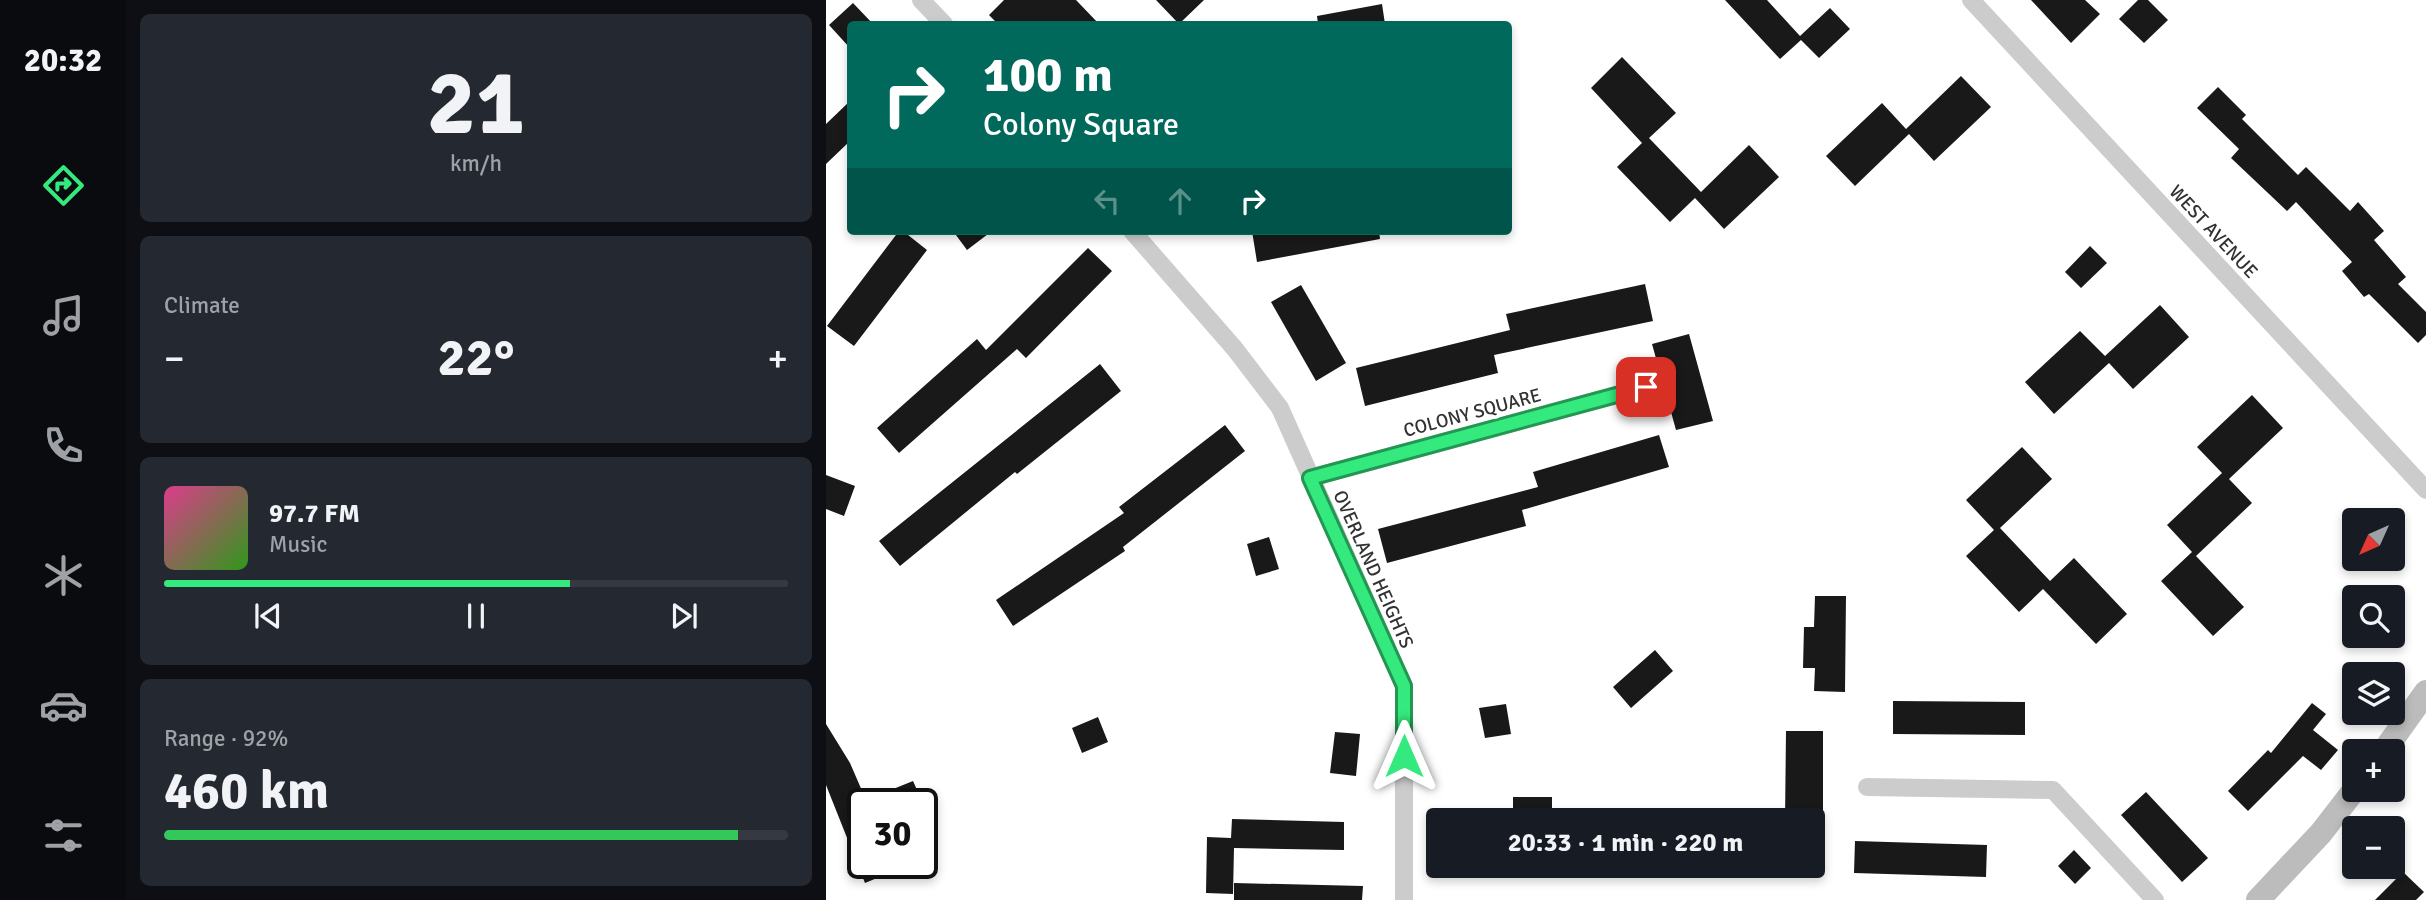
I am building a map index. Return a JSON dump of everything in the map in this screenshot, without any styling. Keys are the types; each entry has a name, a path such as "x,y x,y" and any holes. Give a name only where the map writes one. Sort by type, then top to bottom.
{"main road":[{"path":"2393,739 2426,692"},
{"path":"2258,900 2321,833 2345,802"}],"street":[{"path":"921,0 941,21"},
{"name":"WEST AVENUE","path":"1971,0 2426,490"},
{"name":"OVERLAND HEIGHTS","path":"1135,235 1235,349 1280,408 1404,686 1404,900"},
{"name":"COLONY SQUARE","path":"1310,478 1646,387"},
{"path":"1867,787 2053,790 2155,900"}],"building":[{"path":"1004,0 1076,0 1096,21 995,21 989,15"},
{"path":"1156,0 1204,0 1182,21 1176,21"},
{"path":"1725,0 1767,0 1800,36 1830,8 1850,29 1819,58 1801,40 1780,59"},
{"path":"2031,0 2085,0 2100,14 2071,43"},
{"path":"2138,0 2148,0 2168,20 2144,43 2119,19"},
{"path":"853,3 870,21 847,21 847,45 829,25"},
{"path":"1382,4 1385,21 1318,21 1317,16"},
{"path":"1622,57 1676,113 1649,138 1701,192 1749,145 1779,177 1724,229 1695,198 1670,222 1617,167 1642,143 1591,88"},
{"path":"1961,76 1991,107 1934,161 1909,134 1855,186 1826,156 1882,103 1906,129"},
{"path":"2218,87 2246,115 2242,119 2298,175 2306,167 2350,211 2358,202 2384,231 2374,240 2406,277 2398,284 2426,312 2426,335 2418,343 2369,294 2364,297 2342,271 2352,262 2296,202 2287,211 2231,158 2239,149 2197,108"},
{"path":"847,104 847,144 826,164 826,124"},
{"path":"896,235 908,235 927,250 854,346 827,326"},
{"path":"956,235 987,235 967,250"},
{"path":"1253,235 1380,235 1380,239 1257,262"},
{"path":"2090,246 2107,263 2081,288 2065,272"},
{"path":"1088,248 1112,271 1026,358 1017,349 899,453 877,428 977,339 986,350"},
{"path":"1645,284 1653,321 1494,355 1498,373 1365,406 1356,368 1510,330 1506,314"},
{"path":"1301,285 1346,363 1316,381 1271,302"},
{"path":"2160,305 2189,337 2133,389 2109,363 2054,414 2025,382 2080,331 2105,356"},
{"path":"1689,334 1713,421 1676,430 1652,344"},
{"path":"1100,364 1121,391 1017,474 1015,472 900,566 879,541"},
{"path":"2252,395 2283,428 2229,479 2252,503 2196,556 2244,607 2213,636 2161,581 2192,552 2167,525 2222,473 2197,447"},
{"path":"1225,425 1245,451 1123,547 1125,551 1013,626 996,600 1124,513 1119,507"},
{"path":"1659,435 1669,467 1522,510 1526,526 1387,563 1378,529 1538,487 1533,472"},
{"path":"2022,447 2052,479 2000,528 2050,581 2074,558 2127,614 2096,644 2043,589 2019,612 1966,556 1994,530 1966,500"},
{"path":"826,475 855,486 844,516 826,509"},
{"path":"1269,537 1279,569 1256,576 1247,544"},
{"path":"1815,596 1846,596 1845,692 1814,691 1815,668 1803,668 1804,627 1814,627"},
{"path":"1655,650 1673,671 1631,708 1613,687"},
{"path":"1893,701 2025,702 2025,735 1893,734"},
{"path":"2312,703 2326,714 2313,730 2338,750 2321,770 2303,756 2248,811 2228,791 2268,750 2271,753"},
{"path":"1506,704 1511,734 1485,738 1479,708"},
{"path":"1098,717 1108,742 1082,753 1072,728"},
{"path":"826,724 850,763 861,788 847,788 847,838 826,785"},
{"path":"1786,731 1823,731 1823,808 1785,808"},
{"path":"1335,732 1360,734 1356,776 1330,773"},
{"path":"913,781 916,788 896,788"},
{"path":"2146,792 2208,858 2182,882 2121,815"},
{"path":"1513,797 1552,797 1552,808 1513,808"},
{"path":"1232,819 1344,822 1344,850 1234,848 1233,894 1206,893 1207,837 1231,838"},
{"path":"1855,841 1987,845 1986,877 1854,873"},
{"path":"2074,850 2091,868 2075,884 2058,866"},
{"path":"2405,874 2424,892 2416,900 2375,900 2396,879 2405,879"},
{"path":"1234,883 1363,886 1362,900 1234,900"}],"route":[{"path":"1404,756 1404,686 1310,478 1646,387"}]}
